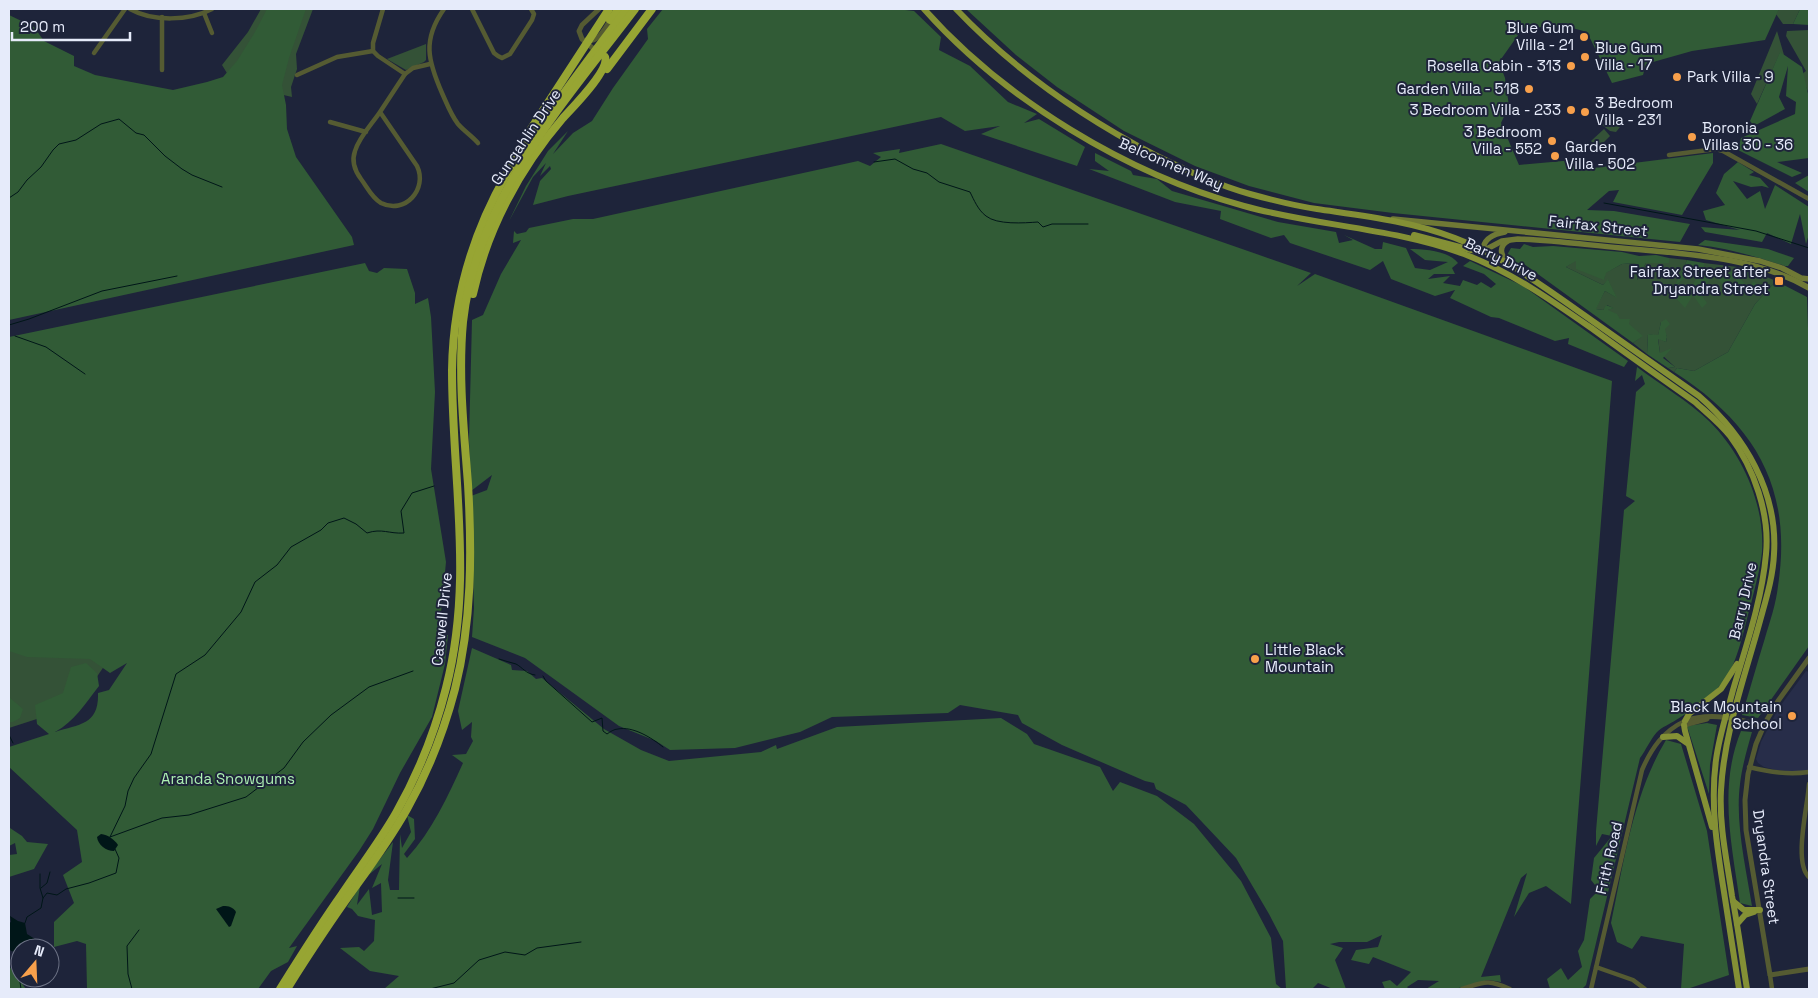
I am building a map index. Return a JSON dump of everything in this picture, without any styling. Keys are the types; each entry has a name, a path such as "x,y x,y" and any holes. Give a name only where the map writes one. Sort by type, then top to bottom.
{"highway":[{"path":"487,212 494,190 505,170 609,9"},
{"path":"610,20 618,9"},
{"name":"Gungahlin Drive","path":"487,212 506,174 527,142 627,9"},
{"name":"Gungahlin Drive","path":"463,415 461,357 463,320 474,269 494,214 512,180 540,136 635,9"},
{"path":"642,17 648,9"},
{"path":"554,129 592,89 652,9"},
{"path":"463,415 466,334 470,306 492,235 505,205 532,159 554,129 590,87 606,64 605,57"},
{"name":"Caswell Drive","path":"280,989 385,831 404,798 429,743 446,687 457,632 461,574 452,384 454,334 464,277 476,238 487,212"},
{"name":"Caswell Drive","path":"287,989 407,809 428,767 445,725 459,672 468,617 470,580 469,510 463,415"}],"main road":[{"name":"Belconnen Way","path":"924,9 968,54 996,78 1037,109 1112,153 1185,186 1244,206 1414,239 1453,250"},
{"name":"Belconnen Way","path":"956,9 1011,60 1050,92 1120,137 1192,173 1249,193 1314,209 1380,218 1424,228 1455,238 1483,251"},
{"name":"Fairfax Street","path":"1380,218 1423,220 1698,249 1725,253 1774,265 1796,276 1809,279"},
{"path":"1336,225 1401,232 1471,250 1483,251"},
{"path":"1511,275 1484,256 1484,242 1492,235 1520,231"},
{"path":"1508,263 1503,257 1501,249 1504,244 1512,239"},
{"name":"Fairfax Street","path":"1483,251 1502,241 1512,239 1553,241 1710,257 1746,264 1780,275 1809,288"},
{"name":"Barry Drive","path":"1453,250 1511,275 1539,292 1695,402 1730,436 1745,461 1756,485 1766,529 1767,553 1761,588 1722,729 1716,760 1714,790 1716,840 1739,989"},
{"name":"Barry Drive","path":"1483,251 1508,263 1562,299 1699,396 1718,412 1736,433 1752,458 1764,485 1774,532 1774,555 1768,589 1723,762 1721,813 1747,989"},
{"path":"1716,840 1688,744 1685,723 1689,714 1722,689 1732,674 1745,647"},
{"path":"1663,737 1679,736 1688,744"},
{"path":"1733,901 1743,910 1760,910"},
{"path":"1737,924 1747,914 1760,910"}],"street":[{"path":"94,53 126,9"},
{"path":"130,9 144,15 162,17 187,17 212,9"},
{"path":"383,9 373,43 374,51 378,56 405,74"},
{"path":"444,9 435,22 430,36 430,64 454,119 478,143"},
{"path":"472,9 494,53 502,58 510,54 532,20 534,14 531,9"},
{"path":"599,9 580,27 579,33 582,39 605,57 613,56 642,17"},
{"path":"204,13 212,33"},
{"path":"162,17 162,70"},
{"path":"590,45 598,38 610,20"},
{"path":"297,75 337,56 374,51"},
{"path":"380,112 419,168 421,177 419,189 409,201 396,206 382,203 372,194 356,173 354,164 355,151 366,132 405,74 413,68 430,64"},
{"path":"330,122 366,132"},
{"path":"1669,155 1716,149 1723,151 1809,199"},
{"name":"Dryandra Street","path":"1770,975 1745,812 1749,767 1763,728 1778,701 1809,658"},
{"name":"Frith Road","path":"1592,989 1642,770 1650,751 1663,737 1685,723 1720,718 1746,722 1763,728"},
{"path":"1749,767 1773,773 1809,772"},
{"path":"1809,784 1801,856 1804,873 1809,877"},
{"path":"1596,967 1626,976 1645,989"},
{"path":"1772,989 1770,975 1809,969"},
{"path":"1462,989 1487,981 1510,989"}],"shaded area":[{"name":"Black Mountain School","path":"1806,671 1809,672 1809,770 1799,772 1764,767 1756,759 1761,742 1778,709"},
{"path":"101,834 113,839 118,845 114,851 108,850 101,845 97,837"},
{"path":"223,906 231,907 236,912 229,927 216,909"},
{"path":"10,916 25,923 27,934 33,938 10,938 10,950 9,923 11,922"}],"green space":[{"path":"261,9 313,9 296,54 297,69 291,87 292,97 233,83 222,65 248,32"},
{"path":"267,9 306,9 282,85 286,105 287,129 296,157 352,237 354,245 9,320 9,15 34,27 44,41 74,56 74,66 95,75 173,90 223,77 237,61"},
{"path":"663,9 897,9 914,11 941,37 939,50 970,66 1008,102 1037,114 1024,123 1039,119 1085,147 1077,166 981,134 1000,126 965,131 941,117 533,205 540,181 551,169 550,166 540,176 546,163 533,177 509,221 526,186 548,151 568,131 553,154 573,133 592,121 648,39 647,29"},
{"path":"966,9 1779,9 1765,40 1692,51 1646,64 1643,75 1612,83 1587,32 1565,26 1523,28 1499,62 1505,78 1509,106 1501,123 1519,165 1585,159 1594,168 1713,153 1713,163 1682,215 1613,202 1619,190 1609,191 1587,210 1614,211 1690,224 1680,242 1393,213 1314,203 1249,186 1195,166 1124,131 1057,87 1016,55"},
{"path":"1779,9 1800,9 1793,24 1783,24 1776,14"},
{"path":"1800,9 1809,9 1809,25 1793,24"},
{"path":"1809,30 1809,94 1801,75 1806,71 1786,36 1787,31"},
{"path":"1777,31 1784,55 1780,53 1757,104 1751,94"},
{"path":"426,44 426,60 406,70 387,59"},
{"path":"1780,52 1802,67 1809,98 1809,158 1777,162 1802,173 1792,177 1738,150 1741,138 1795,114 1796,102 1786,96 1788,66 1779,97 1785,109 1754,126 1750,121"},
{"path":"1614,120 1620,122 1620,127 1616,132 1610,131 1602,125"},
{"path":"1604,129 1610,136 1598,148 1591,141"},
{"path":"941,144 1311,273 1297,286 1315,274 1612,381 1571,904 1546,886 1529,893 1514,917 1527,873 1521,878 1481,977 1500,975 1501,982 1488,980 1455,989 1426,989 1439,981 1418,980 1407,987 1409,989 1385,989 1382,982 1390,980 1397,986 1411,972 1373,957 1369,964 1351,960 1356,950 1378,947 1382,935 1367,942 1339,942 1330,944 1343,948 1335,960 1346,989 1333,989 1318,983 1312,989 1286,989 1283,941 1269,914 1236,858 1186,805 1156,789 1154,783 1145,781 1062,745 1022,723 1018,715 960,705 948,713 832,717 800,732 735,748 670,750 656,741 619,726 525,658 472,637 474,608 471,496 487,490 492,475 471,491 469,440 472,320 483,315 501,274 521,240 513,243 514,231 517,234 526,232 529,228 573,219 593,219 858,161 870,166 881,157 873,153 900,149 899,153"},
{"path":"1095,153 1131,171 1133,175 1157,179 1172,191 1278,222 1336,232 1339,243 1353,240 1344,235 1375,249 1382,249 1383,242 1406,248 1415,268 1430,270 1448,262 1425,260 1410,249 1443,253 1458,263 1452,268 1455,274 1434,274 1428,279 1450,276 1443,283 1460,286 1463,280 1477,285 1481,282 1491,288 1496,284 1484,274 1463,266 1470,261 1523,286 1628,361 1624,367 1568,344 1569,338 1555,341 1499,318 1491,317 1450,298 1455,290 1435,296 1391,279 1383,261 1370,270 1290,243 1284,235 1271,238 1220,219 1221,211 1175,202 1089,169 1109,171 1095,161"},
{"path":"1738,162 1754,172 1749,175 1760,178 1769,188 1762,186 1751,187 1733,181 1747,199 1760,191 1765,209 1775,185 1809,207 1809,234 1806,244 1800,214 1791,244 1767,233 1762,242 1705,232 1701,227 1740,230 1706,220 1703,211 1725,205 1716,193 1724,174"},
{"path":"1809,175 1809,192 1795,183"},
{"path":"1705,240 1768,249 1794,258 1788,266 1785,266 1753,256 1698,245"},
{"path":"1524,244 1533,247 1553,246 1622,252 1639,256 1656,255 1669,258 1669,263 1646,263 1636,281 1636,263 1622,264 1606,273 1604,280 1576,269 1576,261 1566,267 1603,285 1608,279 1617,298 1605,291 1596,309 1603,310 1606,305 1614,308 1608,310 1617,314 1620,319 1630,319 1629,324 1643,336 1633,343 1524,264 1517,263 1507,255 1511,248 1520,249"},
{"path":"1669,258 1687,260 1675,286 1694,270 1704,272 1704,263 1746,268 1776,281 1755,304 1728,352 1694,371 1677,368 1674,372 1668,368 1675,367 1660,353 1658,338 1666,342 1667,337 1661,322 1658,336 1648,334 1647,354 1633,343 1642,336 1607,310 1613,308 1607,305 1603,310 1595,309 1605,291 1616,297 1608,280 1603,285 1566,267 1576,260 1604,279 1605,273 1622,264 1636,263 1637,280 1646,263 1669,263"},
{"path":"1687,260 1704,263 1704,274 1711,278 1700,293 1707,303 1702,308 1693,295 1685,308 1675,297 1679,291 1688,294 1698,275 1694,271 1674,287"},
{"name":"Aranda Snowgums","path":"365,263 369,271 377,273 384,268 407,269 415,293 415,304 428,298 431,317 435,392 431,469 446,562 440,623 442,635 448,635 445,664 432,717 400,773 373,829 289,948 297,946 288,962 271,971 258,989 87,989 86,944 77,941 60,945 60,938 54,938 54,922 74,903 63,875 82,862 77,830 9,767 9,747 49,734 37,724 35,705 63,693 71,667 86,663 97,673 99,686 74,718 55,732 86,722 95,711 98,693 109,690 127,663 110,673 90,659 27,657 9,651 9,337"},
{"path":"1720,267 1727,272 1747,269 1749,277 1739,277 1745,284 1746,289 1754,281 1758,286 1749,297 1742,289 1726,293 1736,286 1736,277 1723,285 1717,278"},
{"path":"1776,281 1807,297 1809,360 1809,646 1758,718 1742,715 1773,612 1778,586 1781,551 1779,519 1773,489 1762,462 1746,437 1727,414 1702,392 1674,372 1677,368 1694,371 1728,352 1755,304"},
{"path":"1666,319 1670,324 1665,329 1666,342 1658,339 1660,353 1672,348 1663,358 1675,367 1668,368 1647,354 1648,334 1658,335 1661,322"},
{"path":"1637,367 1702,414 1722,435 1742,465 1756,499 1760,516 1762,552 1756,585 1741,641 1727,676 1704,701 1657,732 1640,758 1586,985 1582,989 1550,989 1547,979 1561,968 1568,980 1582,967 1578,951 1584,940 1590,899 1599,890 1591,880 1594,858 1612,836 1602,834 1596,846 1624,510 1635,501 1626,496 1636,392 1645,384 1642,375 1635,381"},
{"path":"472,648 511,665 512,670 527,671 536,679 542,678 604,729 641,750 669,761 761,752 776,745 777,749 837,727 1001,718 1027,734 1034,744 1100,767 1113,791 1120,782 1157,796 1194,824 1241,881 1271,938 1276,984 1282,989 384,989 399,976 370,971 340,948 359,947 364,951 374,941 375,920 358,916 352,909 347,907 360,886 357,905 369,889 372,915 382,912 381,883 372,888 382,864 366,877 393,842 388,880 390,890 399,890 400,834 402,848 411,832 407,815 414,819 415,839 404,854 407,858 416,848 439,813 463,763 452,755 466,754 473,741 471,737 472,722 462,730 458,711"},
{"path":"9,650 109,659 77,706 9,728"},
{"path":"9,697 23,709 20,718 13,722 9,722"},
{"path":"1707,723 1717,725 1710,765 1709,794 1687,726"},
{"path":"1741,731 1752,732 1742,771 1739,814 1752,906 1740,903 1729,817 1730,773"},
{"path":"1666,740 1681,744 1707,831 1729,975 1687,989 1681,989 1684,944 1641,936 1632,949 1617,942 1611,923 1631,829 1645,783"},
{"path":"9,817 10,828 27,842 48,844 34,869 9,877 9,855 17,854 15,843 9,846"},
{"path":"9,966 10,988 26,989 9,989"}],"waterway":[{"path":"9,198 18,192 59,144 76,140 101,124 119,119 136,133 144,135 165,156 182,169 222,187"},
{"path":"874,162 895,159 913,169 927,173 939,182 970,192 983,214 997,221 1011,223 1038,222 1043,227 1052,224 1088,224"},
{"path":"1604,203 1756,231 1809,248"},
{"path":"9,325 102,291 177,276"},
{"path":"15,336 46,347 85,374"},
{"path":"110,837 125,806 128,791 134,778 151,754 176,674 205,655 241,612 255,582 277,565 291,547 321,530 328,523 344,518 356,524 367,533 377,531 404,533 401,511 412,493 434,486"},
{"path":"499,659 516,664 535,675"},
{"path":"110,837 162,818 189,815 246,797 284,768 303,742 331,715 369,687 413,671"},
{"path":"543,676 546,681 592,722 602,718 603,731 607,734 617,729 630,729 648,737 663,747"},
{"path":"9,735 13,743"},
{"path":"25,923 27,917 41,908 43,898 47,893 57,895 66,889 116,873 119,858 115,849"},
{"path":"41,888 47,883 50,872"},
{"path":"40,874 40,888 43,898"},
{"path":"398,898 414,898"},
{"path":"132,989 128,974 127,946 139,930"},
{"path":"430,989 454,983 479,960 505,952 525,955 537,948 581,942"}],"place":[{"name":"Blue Gum Villa - 21","path":"1584,37"},
{"name":"Blue Gum Villa - 17","path":"1585,57"},
{"name":"Rosella Cabin - 313","path":"1571,66"},
{"name":"Park Villa - 9","path":"1677,77"},
{"name":"Garden Villa - 518","path":"1529,89"},
{"name":"3 Bedroom Villa - 233","path":"1571,110"},
{"name":"3 Bedroom Villa - 231","path":"1585,112"},
{"name":"Boronia Villas 30 - 36","path":"1692,137"},
{"name":"3 Bedroom Villa - 552","path":"1552,141"},
{"name":"Garden Villa - 502","path":"1555,156"},
{"name":"Fairfax Street after Dryandra Street","path":"1779,281"},
{"name":"Little Black Mountain","path":"1255,659"},
{"name":"Black Mountain School","path":"1792,716"}]}
